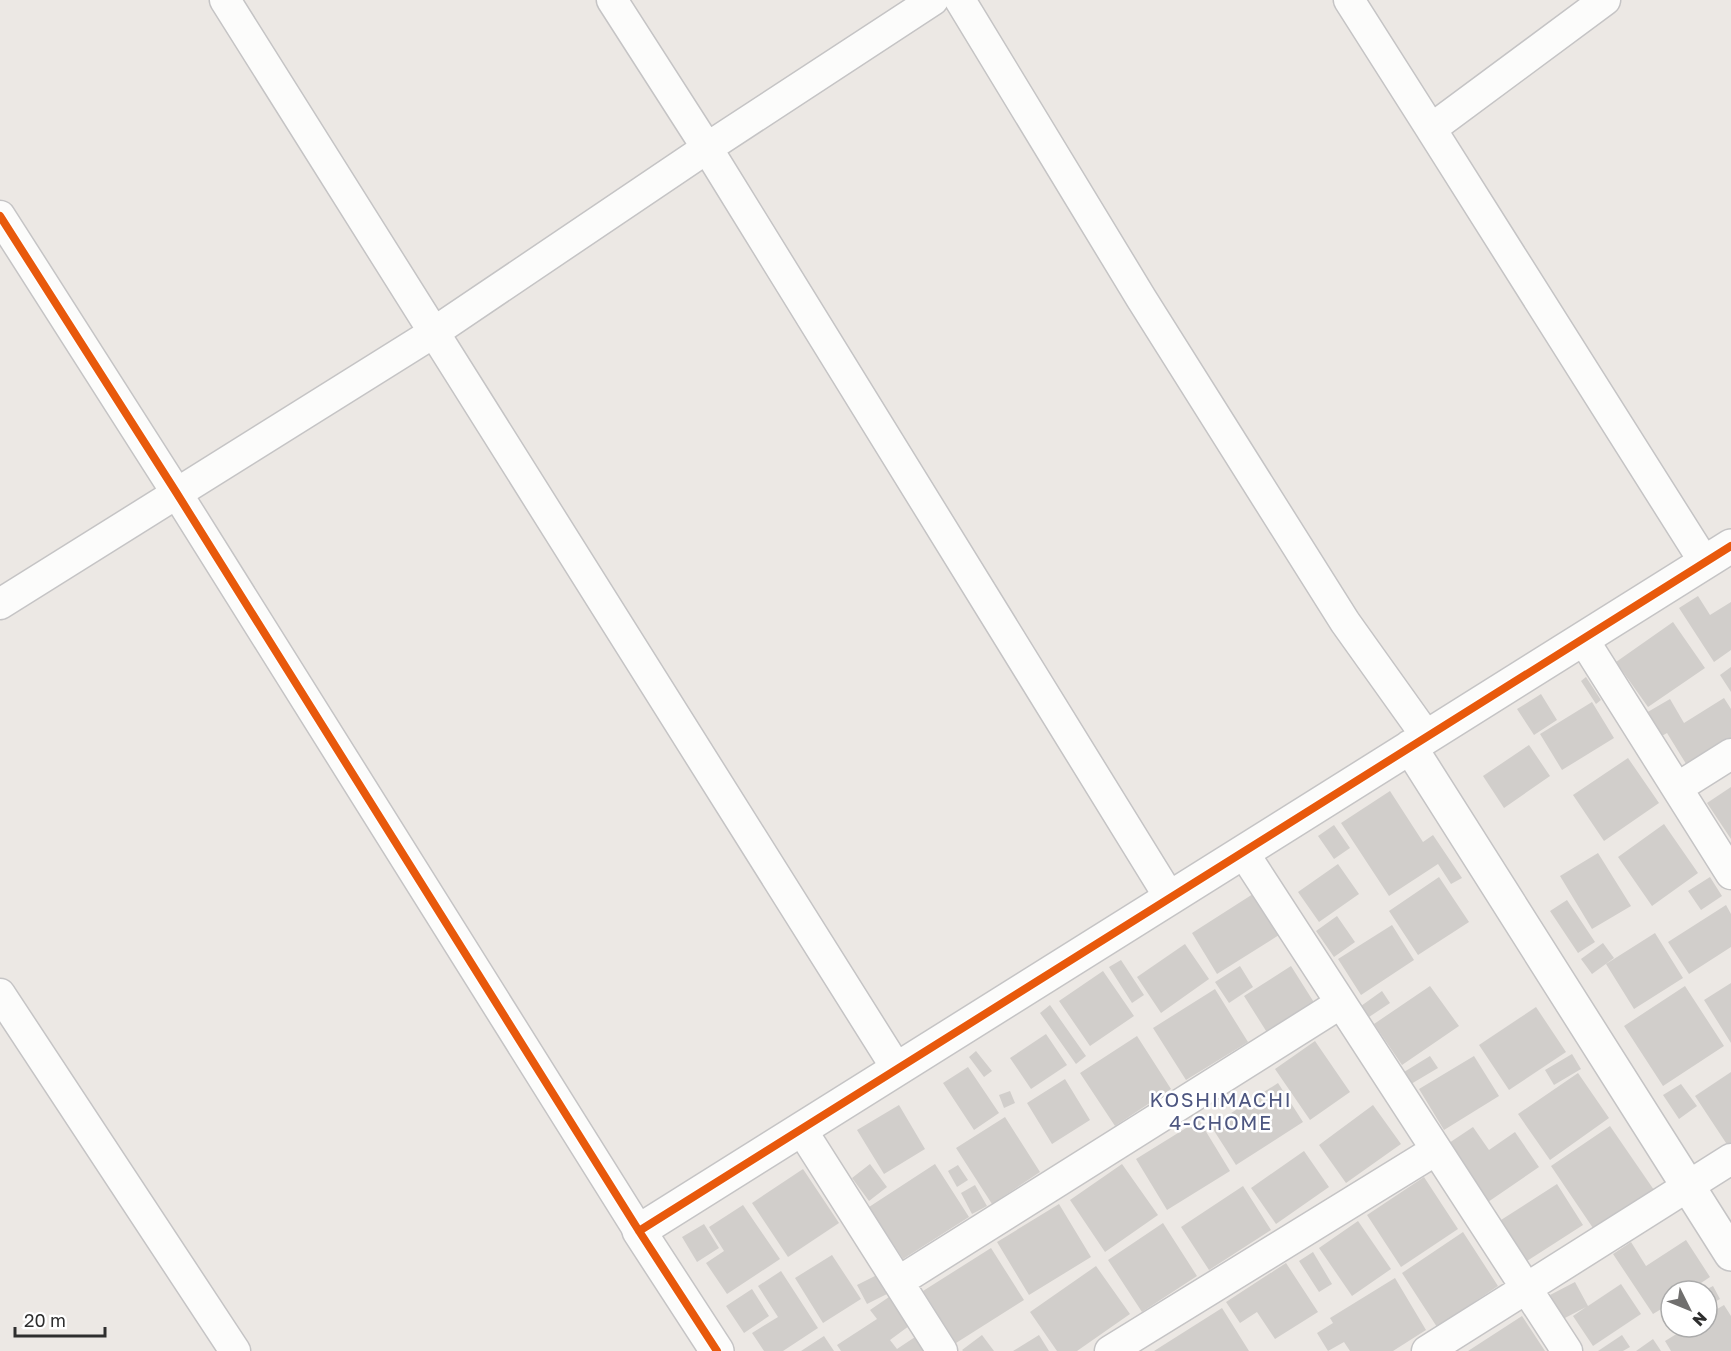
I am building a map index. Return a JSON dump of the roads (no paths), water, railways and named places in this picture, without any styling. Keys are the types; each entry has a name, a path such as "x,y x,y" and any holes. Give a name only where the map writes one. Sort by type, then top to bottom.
{"street":[{"path":"225,0 897,1069"},
{"path":"612,0 707,148 1170,898"},
{"path":"0,604 433,333 707,148 933,0"},
{"path":"960,0 1141,298 1345,622 1731,1254"},
{"path":"639,1231 1718,555 1431,129 1349,0"},
{"path":"1431,129 1605,0"},
{"path":"0,216 176,492 639,1231 717,1351"},
{"path":"1582,639 1731,874"},
{"path":"1677,788 1731,754"},
{"path":"1243,852 1567,1351"},
{"path":"0,994 235,1351"},
{"path":"898,1282 1341,1003"},
{"path":"801,1129 942,1351"},
{"path":"1110,1351 1436,1150"},
{"path":"1427,1351 1731,1159"}],"district":[{"name":"KOSHIMACHI 4-CHOME","path":"1221,1112"}]}
